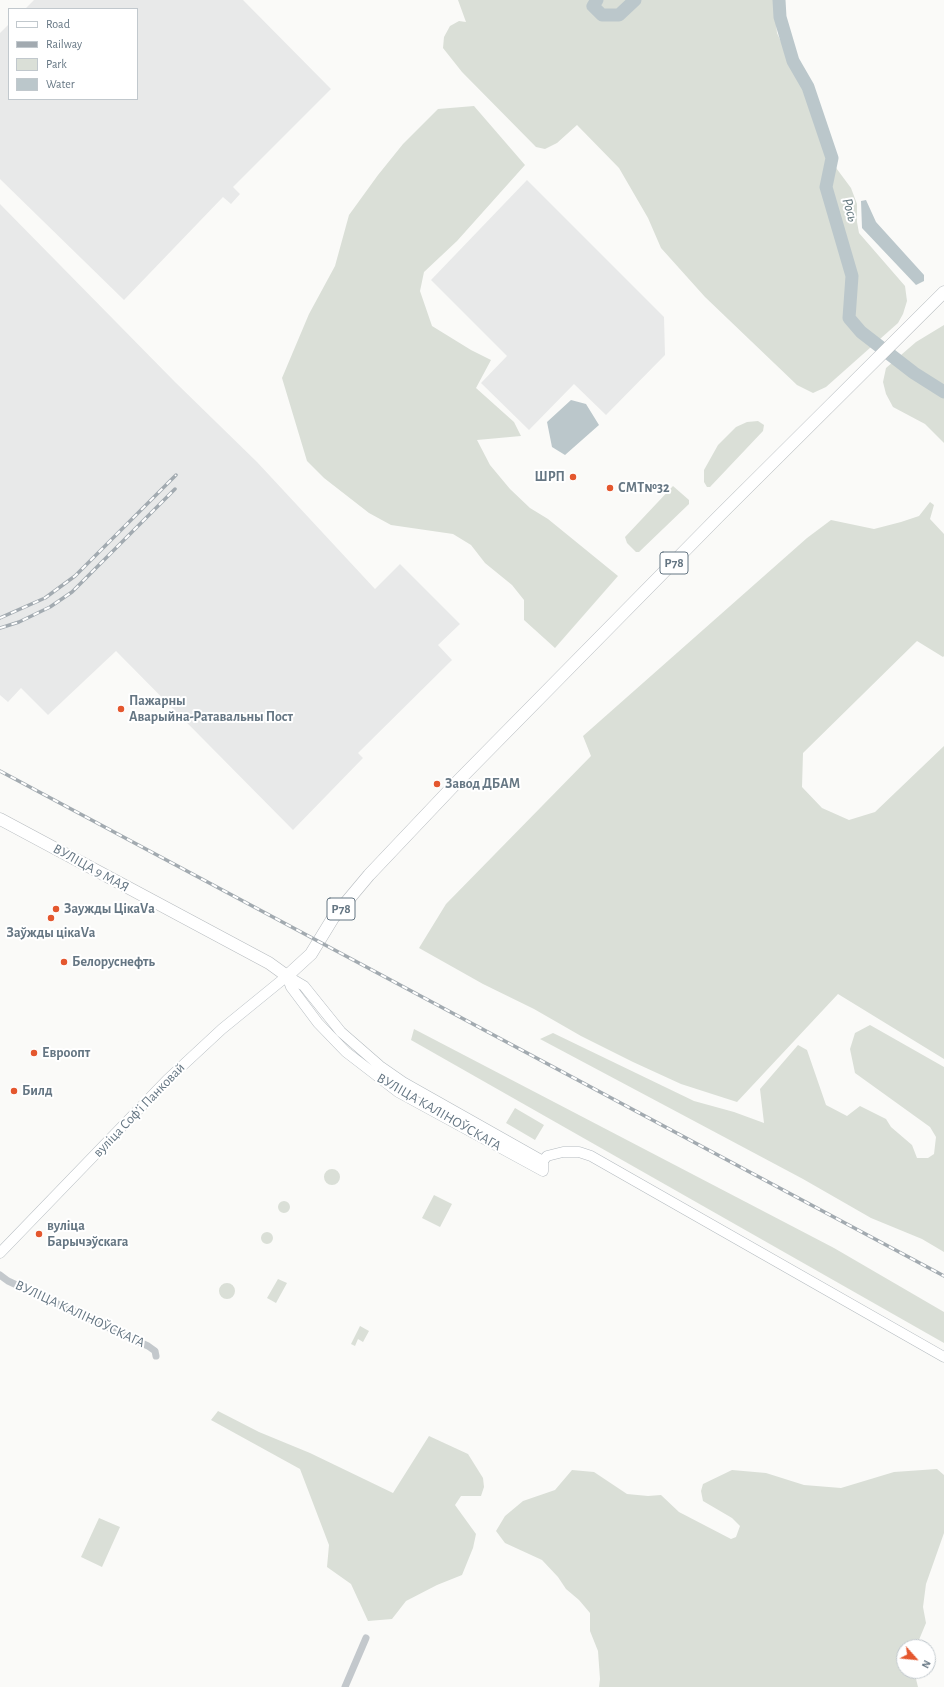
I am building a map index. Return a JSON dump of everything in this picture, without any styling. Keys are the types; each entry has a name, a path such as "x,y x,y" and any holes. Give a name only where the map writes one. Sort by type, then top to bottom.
{"main road":[{"name":"Р78","path":"287,976 311,954 333,918 369,875 718,517 944,292"},
{"name":"ВУЛІЦА 9 МАЯ","path":"0,818 269,963 287,976"}],"street":[{"name":"ВУЛІЦА КАЛІНОЎСКАГА","path":"287,976 291,987 318,1023 346,1052 372,1074 398,1092 543,1166 547,1156 563,1152 579,1152 591,1156 944,1357"},
{"name":"вуліца Софʼі Панковай","path":"0,1253 166,1080 222,1029 287,976"},
{"name":"ВУЛІЦА КАЛІНОЎСКАГА","path":"0,1275 8,1281 148,1346 154,1351 156,1356"},
{"path":"345,1687 366,1638"}],"shaded area":[{"path":"34,0 243,0 331,89 233,187 240,194 231,204 223,197 124,300 0,179 0,33 8,25 8,100 138,100 138,8 26,8"},
{"path":"527,180 664,317 665,355 606,415 574,384 529,430 481,383 507,356 431,280"},
{"path":"0,204 175,382 257,462 375,589 400,564 460,624 438,645 452,660 358,753 363,758 293,830 116,651 48,715 21,688 8,702 0,695"}],"green space":[{"path":"458,0 774,0 777,33 805,94 825,153 851,188 857,204 857,222 859,233 905,286 907,301 903,314 898,323 826,387 813,393 797,385 705,297 661,248 648,218 619,168 577,125 557,143 545,149 536,147 462,72 443,48 444,37 450,26 459,21 466,22"},
{"path":"474,106 525,165 457,241 424,272 420,291 432,326 471,350 491,360 476,388 514,422 521,436 477,440 490,465 510,489 530,508 548,519 618,576 555,648 524,620 524,600 512,585 485,563 471,545 453,534 391,525 369,513 324,478 307,461 282,378 309,314 335,266 349,215 403,144 438,109"},
{"path":"944,325 944,443 925,424 893,407 886,394 883,382 886,368 916,342"},
{"path":"758,421 764,425 763,431 710,487 707,487 704,482 704,470 718,445 736,427 747,422"},
{"path":"673,486 689,500 689,504 639,552 636,552 627,543 625,537"},
{"path":"930,502 934,505 930,519 944,534 944,656 943,657 917,641 803,753 802,787 822,808 849,820 875,812 944,746 944,1059 838,994 737,1102 681,1084 633,1062 581,1036 534,1009 483,984 419,948 446,904 591,756 583,736 807,538 831,520 874,529 901,522 919,516"},
{"path":"870,1025 944,1067 944,1252 922,1239 871,1218 803,1179 540,1039 553,1033 694,1101 734,1112 764,1123 760,1089 798,1045 807,1050 826,1105 847,1116 860,1106 886,1119 891,1127 912,1145 917,1158 928,1158 934,1154 936,1137 930,1127 855,1073 850,1049 855,1033"},
{"path":"414,1029 834,1248 944,1312 944,1343 411,1040"},
{"path":"515,1108 544,1125 535,1140 506,1123"},
{"path":"329,1169 335,1169 340,1174 338,1183 335,1185 329,1185 324,1180 324,1174"},
{"path":"434,1195 452,1204 440,1227 422,1218"},
{"path":"282,1201 286,1201 290,1207 286,1213 282,1213 278,1209 278,1205"},
{"path":"265,1232 269,1232 273,1238 269,1244 265,1244 261,1240 261,1236"},
{"path":"278,1279 287,1283 276,1303 267,1298"},
{"path":"227,1283 233,1285 235,1291 233,1297 227,1299 221,1297 219,1291 221,1285"},
{"path":"360,1326 369,1331 363,1342 358,1339 355,1346 351,1344"},
{"path":"218,1411 259,1432 310,1453 393,1493 429,1436 468,1454 483,1478 484,1487 481,1496 461,1496 455,1505 476,1534 473,1548 462,1575 437,1585 406,1601 392,1619 368,1621 351,1584 327,1567 329,1545 300,1469 211,1420"},
{"path":"937,1469 944,1475 944,1533 926,1584 923,1607 926,1623 919,1639 896,1639 896,1679 916,1679 918,1687 599,1687 600,1679 598,1651 590,1631 590,1613 579,1600 566,1589 558,1577 542,1560 505,1543 496,1531 505,1516 523,1501 555,1490 572,1470 594,1472 627,1494 648,1496 661,1495 679,1512 731,1539 736,1537 740,1526 732,1518 703,1501 701,1491 703,1484 732,1470 766,1473 804,1485 841,1488 894,1472"},
{"path":"99,1518 120,1527 102,1567 81,1557"}],"water":[{"path":"866,200 876,222 924,275 924,281 916,285 862,228 861,201"},
{"path":"571,400 586,404 599,425 565,455 552,447 547,422"}],"waterway":[{"name":"Рось","path":"597,0 593,6 602,15 619,15 635,0"},
{"name":"Рось","path":"779,0 780,17 793,61 808,87 832,158 826,187 852,276 849,318 861,332 914,373 944,392"}],"railway":[{"path":"0,618 45,598 75,576 176,475"},
{"path":"0,628 19,622 50,607 72,592 175,489"},
{"path":"0,771 944,1276"}],"place":[{"name":"ШРП","path":"573,477"},
{"name":"СМТ№32","path":"610,488"},
{"name":"Пажарны Аварыйна-Ратавальны Пост","path":"121,709"},
{"name":"Завод ДБАМ","path":"437,784"},
{"name":"Заужды ЦікаVа","path":"56,909"},
{"name":"Заўжды цікаVа","path":"51,918"},
{"name":"Белоруснефть","path":"64,962"},
{"name":"Евроопт","path":"34,1053"},
{"name":"Билд","path":"14,1091"},
{"name":"вуліца Барычэўскага","path":"39,1234"}]}
